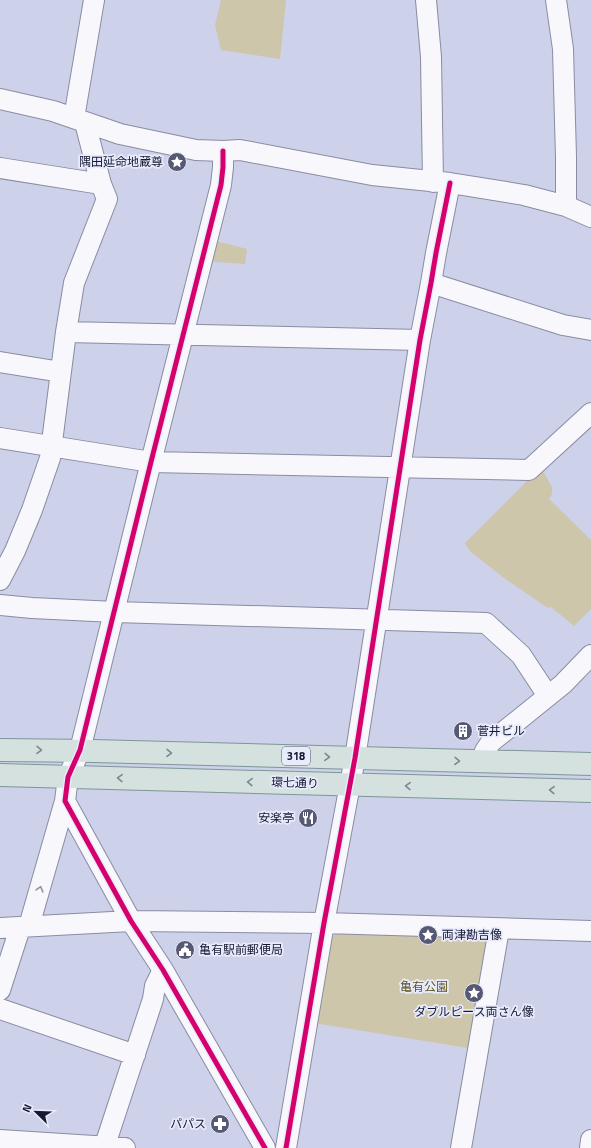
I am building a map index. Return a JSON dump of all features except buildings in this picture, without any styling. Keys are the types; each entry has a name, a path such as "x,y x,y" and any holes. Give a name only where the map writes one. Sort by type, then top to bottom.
{"main road":[{"name":"318","path":"0,750 80,750 591,764"},
{"name":"環七通り","path":"0,775 591,791"}],"street":[{"path":"0,580 15,551 32,510 50,458 66,332 74,283 107,199 80,121 94,0"},
{"path":"286,1148 324,924 355,758 420,340 438,242 442,182 426,0"},
{"path":"556,0 563,49 566,206"},
{"path":"0,99 53,111 120,134 196,150 240,150 372,175 442,182 524,195 566,206 591,217"},
{"path":"0,990 24,927 65,801 68,777 80,750 182,335 221,185 223,151"},
{"path":"0,168 101,184"},
{"path":"431,283 563,325 591,330"},
{"path":"66,332 420,340"},
{"path":"0,362 61,372"},
{"path":"0,438 151,462 529,470 591,413"},
{"path":"0,605 115,612 486,623 521,655 548,696"},
{"path":"481,762 485,751 491,742 563,684 591,655"},
{"path":"65,801 131,921 163,970 265,1148"},
{"path":"0,928 131,921 591,931"},
{"path":"461,1148 499,929"},
{"path":"104,1147 153,999 155,986 163,970"},
{"path":"0,1009 134,1055"},
{"path":"0,1140 125,1148"},
{"path":"590,1148 591,1140"}],"green space":[{"path":"221,0 286,0 280,59 221,50 215,25"},
{"path":"208,239 247,249 245,264 204,261"},
{"path":"538,470 544,473 552,487 552,494 549,499 591,540 591,609 574,626 551,607 548,608 504,578 471,552 465,543"},
{"name":"亀有公園","path":"339,931 490,938 468,1048 314,1023 329,940"}],"cycle path":[{"path":"223,151 221,185 80,750 68,777 65,801 131,921 163,970 265,1148"},
{"path":"286,1148 324,923 355,758 420,340 450,183"}],"place":[{"name":"隅田延命地蔵尊","path":"177,162"},
{"name":"菅井ビル","path":"463,731"},
{"name":"安楽亭","path":"308,818"},
{"name":"両津勘吉像","path":"428,935"},
{"name":"亀有駅前郵便局","path":"185,950"},
{"name":"ダブルピース両さん像","path":"474,993"},
{"name":"パパス","path":"220,1124"}]}
